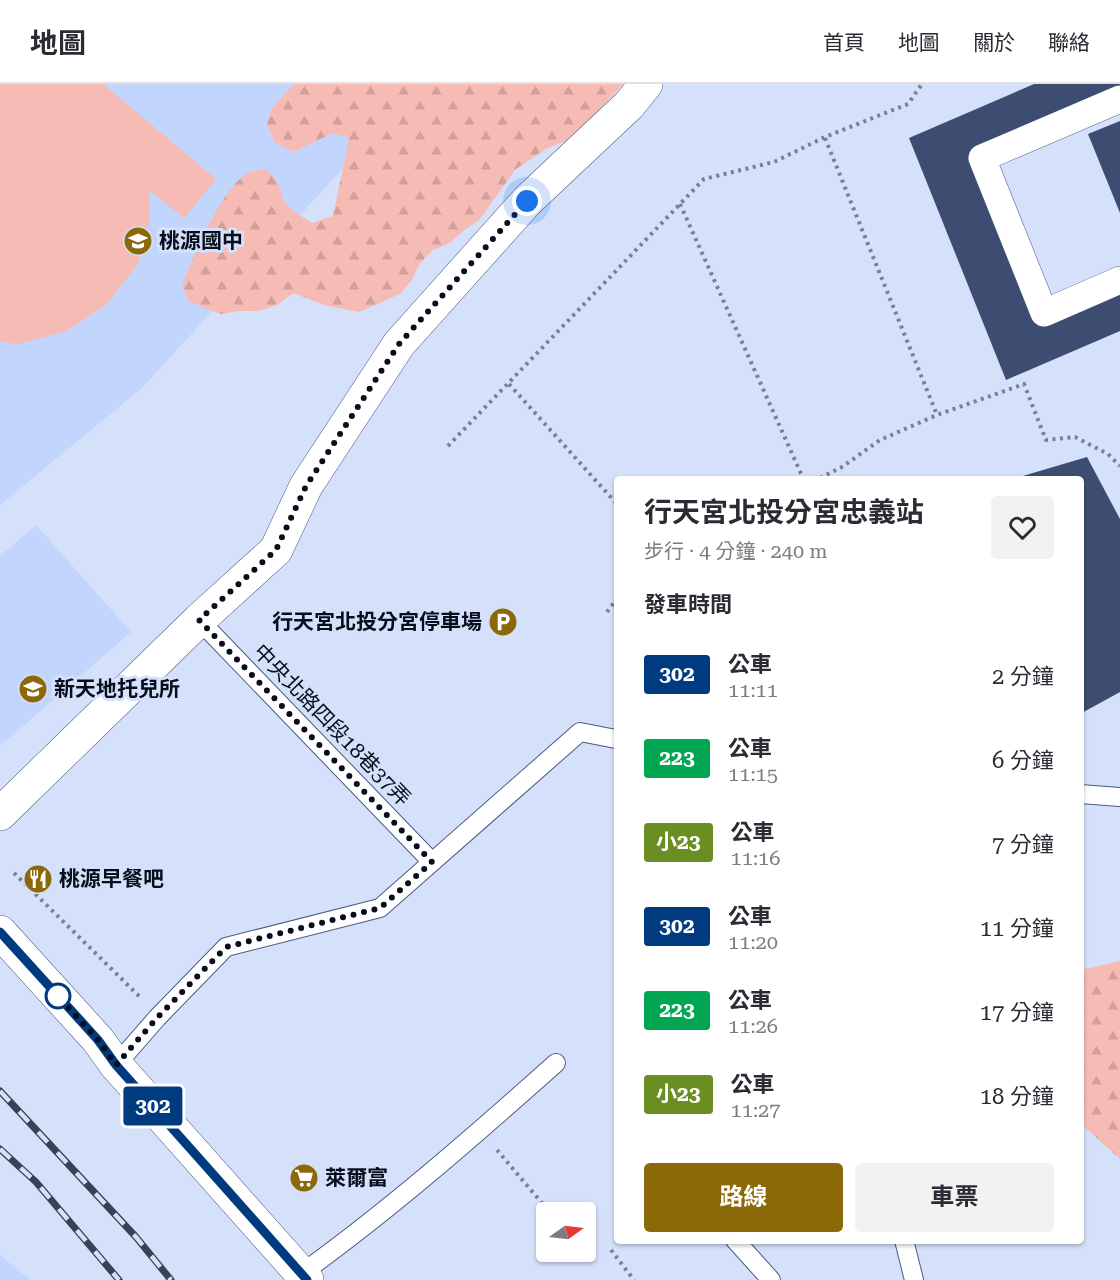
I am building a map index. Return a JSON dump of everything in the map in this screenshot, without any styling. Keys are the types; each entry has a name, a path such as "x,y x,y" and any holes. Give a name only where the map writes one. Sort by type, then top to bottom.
{"street":[{"path":"0,814 199,620 276,550 306,486 399,344 527,201 629,105 646,84"},
{"path":"1120,99 982,158 1044,313 1120,280"},
{"path":"0,932 98,1040 116,1065 304,1277"}],"lane":[{"name":"中央北路四段18巷37弄","path":"199,620 432,862"},
{"path":"116,1065 157,1018 226,947 380,908 579,732 614,739"},
{"path":"1084,795 1120,798"},
{"path":"304,1277 481,1130 556,1063"},
{"path":"738,1244 765,1278"},
{"path":"905,1244 914,1280"}],"path":[{"path":"448,446 704,179 774,162 825,137 908,104 922,84"},
{"path":"825,137 937,415"},
{"path":"680,204 802,476"},
{"path":"508,384 614,501"},
{"path":"824,476 842,467 880,440 937,415 1024,384 1046,440 1075,437 1108,454 1120,466"},
{"path":"607,612 614,603"},
{"path":"14,873 142,1000"},
{"path":"481,1130 541,1202"},
{"path":"610,1250 634,1280"}],"shaded area":[{"name":"桃源國中","path":"0,84 420,84 142,388 0,505"},
{"name":"新天地托兒所","path":"36,525 131,632 0,746 0,556"},
{"path":"0,1255 30,1280 0,1280"}],"green space":[{"path":"0,84 103,84 216,179 184,218 150,191 150,219 138,264 107,304 67,331 18,344 0,342"},
{"path":"294,84 623,84 580,131 564,142 546,149 516,169 479,220 450,243 433,250 420,263 412,280 400,294 359,312 324,305 293,293 277,305 259,311 220,314 188,301 182,285 209,224 228,192 238,181 250,172 267,169 278,183 284,202 298,214 312,223 333,216 349,138 333,133 293,152 275,142 267,125 271,109"},
{"path":"1120,961 1120,1159 1084,1127 1084,969"}],"building":[{"path":"1034,84 1120,84 1120,99 982,158 1044,313 1120,280 1120,331 1006,380 909,138"},
{"path":"1120,121 1120,213 1088,134"},
{"path":"1087,457 1120,519 1120,692 1084,712 1084,476 1023,476"}],"railway":[{"path":"0,1091 136,1237 171,1280"},
{"path":"0,1149 36,1182 119,1280"}],"bus line":[{"name":"302","path":"0,932 98,1040 116,1065 307,1280"}],"place":[{"name":"桃源國中","path":"138,241"},
{"name":"行天宮北投分宮停車場","path":"503,622"},
{"name":"新天地托兒所","path":"33,689"},
{"name":"桃源早餐吧","path":"38,879"},
{"name":"萊爾富","path":"304,1178"}],"route":[{"path":"58,996 56,994 98,1040 116,1065 157,1018 226,947 380,908 432,862 199,620 276,550 306,486 399,344 527,201"}]}
